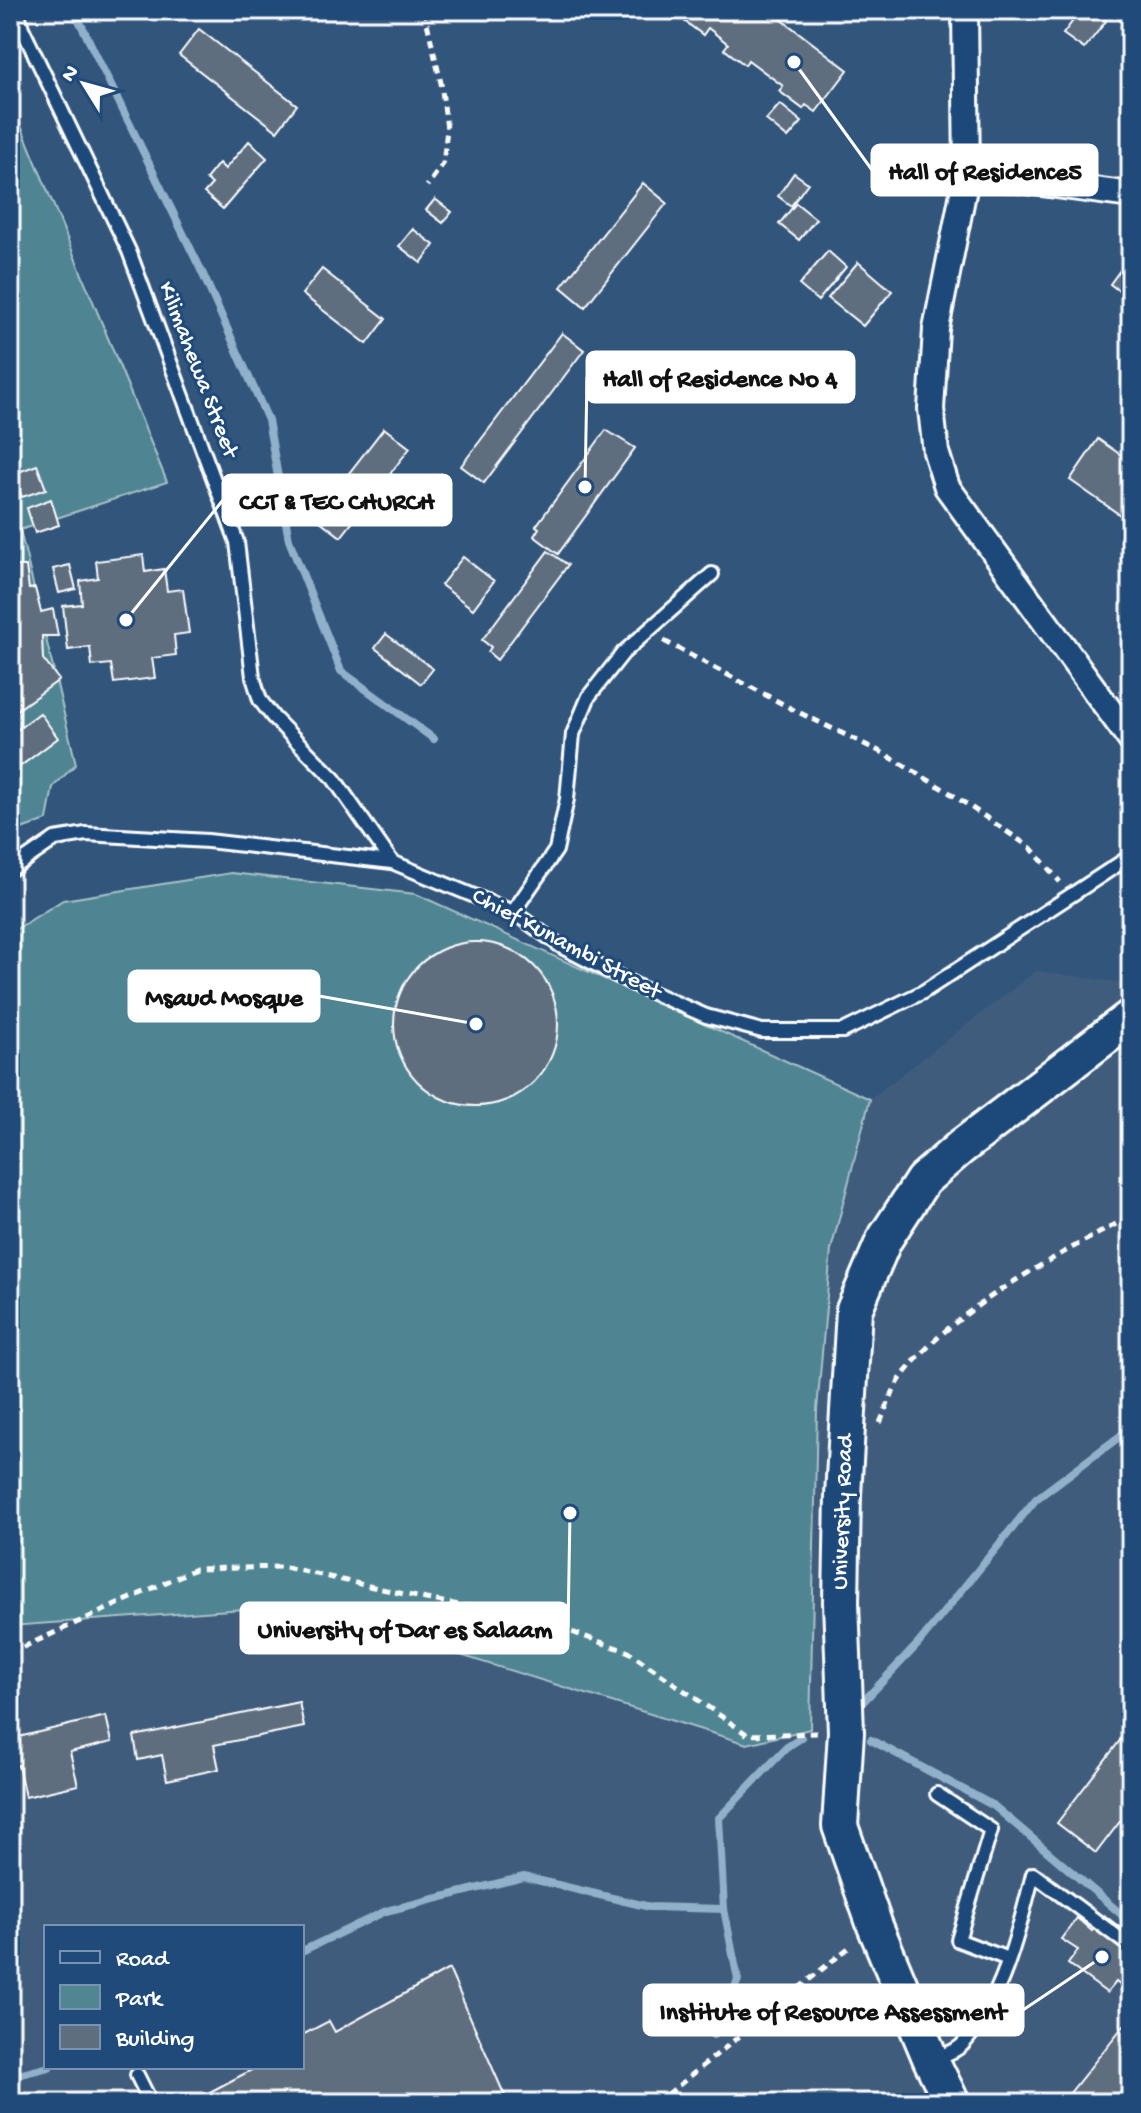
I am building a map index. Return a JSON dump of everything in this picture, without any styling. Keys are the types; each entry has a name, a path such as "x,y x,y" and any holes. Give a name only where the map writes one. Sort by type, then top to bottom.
{"street":[{"path":"965,10 967,173 936,329 931,409 936,452 947,487 1131,740"},
{"path":"967,173 1131,195"},
{"name":"University Road","path":"952,2103 875,1926 840,1826 846,1732 841,1602 843,1495 854,1310 884,1240 923,1180 961,1147 1131,1017"}],"lane":[{"name":"Kilimahewa Street","path":"17,10 22,28 129,251 237,542 253,677 260,700 334,779 392,862"},
{"path":"513,912 556,850 567,799 573,734 589,696 623,653 712,574"},
{"name":"Chief Kunambi Street","path":"10,870 55,839 86,834 208,841 392,862 513,912 562,947 639,987 706,1016 762,1031 843,1031 923,992 1131,856"},
{"path":"937,1794 991,1830 958,1940 1008,1959"},
{"path":"931,2060 960,2048 988,2008 1017,1937 1033,1874 1131,1947"},
{"path":"137,2075 151,2103"}],"path":[{"path":"424,10 441,83 447,129 443,164 427,186"},
{"path":"649,633 885,754 950,793 1031,848 1071,895"},
{"path":"874,1435 899,1380 930,1345 970,1310 1131,1216"},
{"path":"10,1653 195,1569 285,1567 426,1599 505,1613 629,1652 748,1735 846,1732"},
{"path":"657,2103 875,1926"}],"shaded area":[{"path":"231,873 416,894 870,1099 1036,971 1131,984 1131,2103 10,2103 10,933 63,900"}],"green space":[{"path":"10,99 167,482 20,530 76,764 53,787 47,820 10,833"},
{"path":"231,873 416,894 870,1099 831,1250 817,1410 810,1729 747,1744 299,1605 10,1626 10,933 63,900"}],"building":[{"path":"685,10 769,10 848,70 816,112 806,105 803,109 779,91 783,86 748,60 745,65 724,49 728,44 708,28 703,35 683,20 688,13"},
{"path":"1081,10 1108,10 1102,17 1106,21 1084,49 1063,34"},
{"path":"1113,10 1131,10 1129,27 1111,13"},
{"path":"199,29 297,105 277,131 179,55"},
{"path":"780,104 802,122 788,138 766,120"},
{"path":"249,141 267,158 223,209 204,193 212,184 206,179 219,163 225,169"},
{"path":"794,173 808,183 791,206 778,196"},
{"path":"643,183 667,203 585,307 561,287"},
{"path":"435,199 452,212 443,223 426,210"},
{"path":"796,203 816,219 799,240 779,224"},
{"path":"413,229 434,245 421,263 399,246"},
{"path":"828,251 846,267 818,301 799,285"},
{"path":"858,262 892,291 863,326 828,298"},
{"path":"1126,262 1131,266 1131,300 1110,284"},
{"path":"322,269 386,319 367,344 302,294"},
{"path":"562,333 584,350 484,483 461,466"},
{"path":"384,428 410,448 341,537 315,517"},
{"path":"606,430 635,448 558,554 534,536 539,528 536,526"},
{"path":"1098,439 1131,462 1131,505 1123,517 1070,480"},
{"path":"37,465 46,489 22,497 13,474"},
{"path":"51,499 59,525 35,533 27,508"},
{"path":"10,504 13,504 15,530 10,530"},
{"path":"14,551 16,566 26,566 29,589 35,588 41,612 53,609 58,636 42,636 43,659 59,680 10,715 10,552"},
{"path":"548,551 568,565 497,660 488,652 491,647 482,640"},
{"path":"143,555 145,572 164,569 167,591 183,589 189,633 174,635 176,655 152,658 155,678 114,683 111,664 92,666 90,647 68,650 63,606 82,604 80,581 98,578 96,561"},
{"path":"463,557 494,581 473,609 441,585"},
{"path":"70,565 76,589 59,593 53,569"},
{"path":"386,634 433,669 421,684 375,648"},
{"path":"40,713 58,738 10,774 10,735"},
{"path":"476,942 507,948 534,966 552,993 558,1024 552,1055 534,1082 507,1100 476,1106 445,1100 418,1082 400,1055 394,1024 400,993 418,966 445,948"},
{"path":"299,1702 304,1727 214,1745 219,1769 167,1780 162,1755 138,1760 134,1736"},
{"path":"106,1716 112,1742 70,1752 78,1785 25,1797 18,1765 10,1767 10,1739"},
{"path":"1131,1726 1131,1807 1096,1853 1057,1823"},
{"path":"1104,1915 1131,1936 1131,1994 1116,1982 1107,1993 1068,1964 1078,1950 1061,1939 1077,1918 1092,1931"},
{"path":"449,1969 508,2103 358,2103 354,2095 339,2103 189,2103 253,2069 304,2069 304,2034 329,2021 335,2032"},
{"path":"1124,2025 1131,2030 1131,2103 1062,2103"}],"waterway":[{"path":"74,10 201,270 268,420 289,540 341,671 434,739"},
{"path":"860,1705 918,1644 1036,1499 1131,1428"},
{"path":"714,2035 738,1980 724,1909 719,1818 787,1747 801,1738"},
{"path":"871,1740 994,1806 1121,1914 1131,1930"},
{"path":"304,1950 386,1911 524,1877 650,1907 724,1909"},
{"path":"10,2077 44,2068"}],"place":[{"name":"Hall of Residence5","path":"794,62"},
{"name":"Hall of Residence No 4","path":"585,487"},
{"name":"CCT & TEC CHURCH","path":"126,620"},
{"name":"Msaud Mosque","path":"476,1024"},
{"name":"University of Dar es Salaam","path":"570,1513"},
{"name":"Institute of Resource Assessment","path":"1102,1957"}]}
